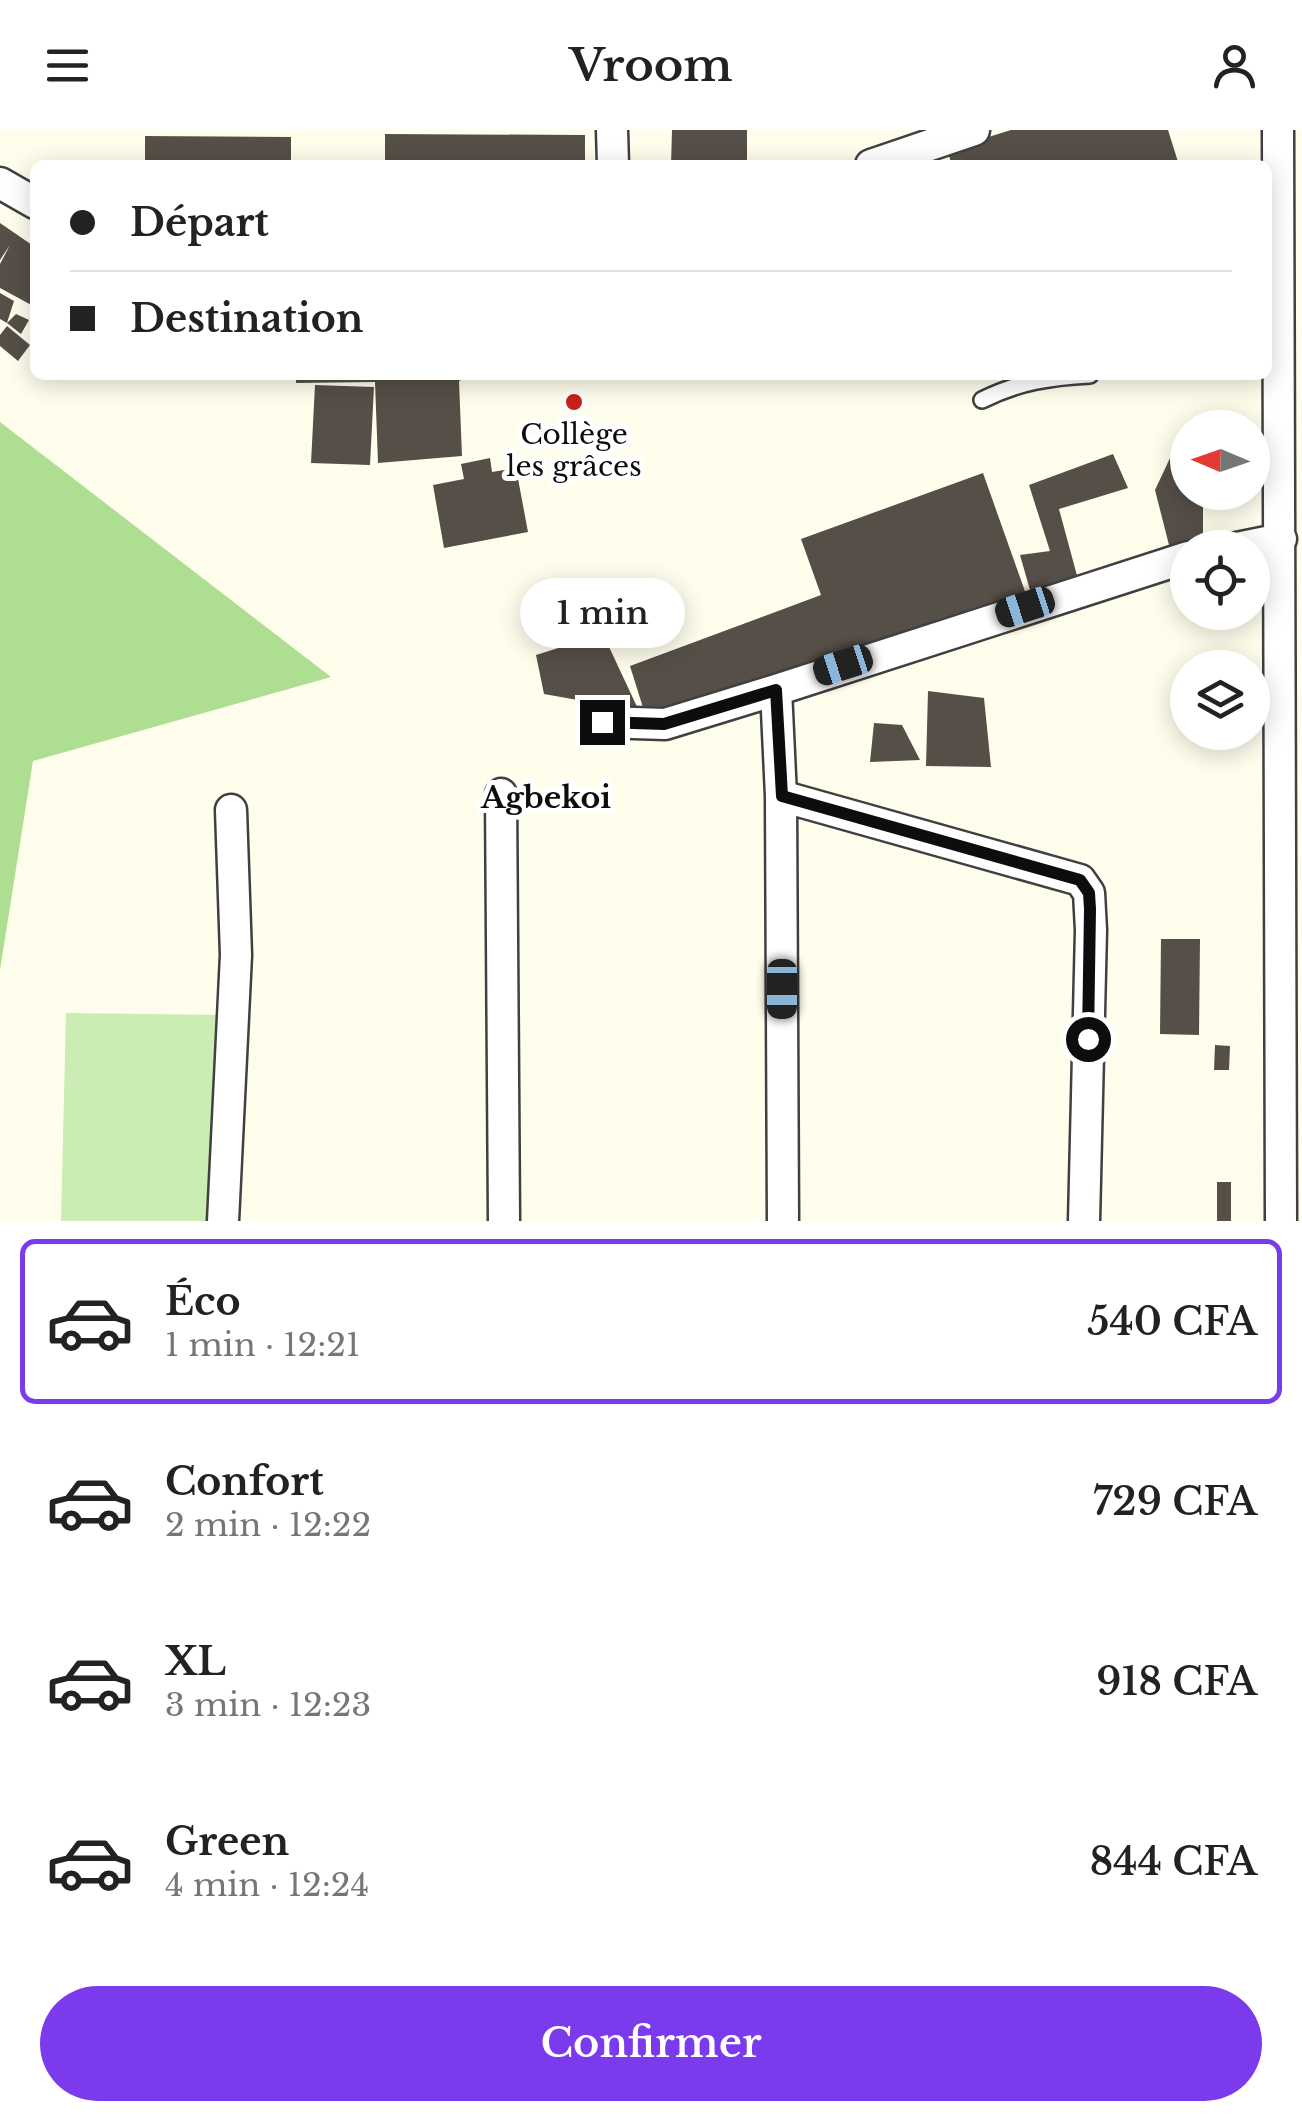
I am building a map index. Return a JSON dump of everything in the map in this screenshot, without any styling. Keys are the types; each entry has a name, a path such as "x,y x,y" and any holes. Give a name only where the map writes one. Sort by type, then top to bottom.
{"street":[{"path":"612,130 613,160"},
{"path":"879,160 909,141 974,130"},
{"path":"1278,130 1290,186 1273,368 1291,773 1292,1065 1281,1221"},
{"path":"0,184 30,201"},
{"path":"1270,541 1281,539"},
{"path":"602,722 664,724 1170,563"},
{"path":"776,690 782,796 784,1221"},
{"path":"501,794 504,1221"},
{"path":"782,796 1080,880 1089,893 1091,930 1084,1221"},
{"path":"224,1221 236,954 231,810"}],"lane":[{"path":"982,400 1011,385 1050,380"}],"green space":[{"path":"0,422 331,677 33,761 0,970"},
{"path":"66,1013 225,1015 217,1221 61,1221"}],"building":[{"path":"672,130 747,130 747,160 671,160"},
{"path":"1011,130 1168,130 1177,160 950,160 947,150"},
{"path":"385,134 585,135 585,160 385,160"},
{"path":"145,136 291,137 291,160 145,160"},
{"path":"0,223 30,244 30,304 0,288 0,264 10,245 0,260"},
{"path":"0,293 14,301 7,323 0,319"},
{"path":"16,314 29,320 21,334 7,323"},
{"path":"7,326 30,345 18,361 0,346 0,335"},
{"path":"461,380 462,456 378,463 375,382 296,383"},
{"path":"315,385 374,387 370,465 311,463"},
{"path":"1113,454 1128,488 1059,509 1079,583 1032,597 1020,555 1050,551 1029,485"},
{"path":"490,458 492,472 516,468 528,532 444,548 433,485 464,479 461,464"},
{"path":"1170,458 1170,510 1203,510 1203,530 1170,530 1169,545 1155,490"},
{"path":"983,473 1027,597 940,628 934,622 798,671 732,701 715,691 645,714 630,666 821,595 801,539"},
{"path":"603,634 639,711 544,694 536,655"},
{"path":"928,691 984,698 991,767 926,766"},
{"path":"874,723 902,725 920,760 870,762"},
{"path":"1161,939 1200,939 1199,1035 1160,1034"},
{"path":"1215,1045 1230,1046 1229,1070 1214,1070"},
{"path":"1217,1182 1231,1182 1231,1221 1217,1221"}],"place":[{"name":"Collège les grâces","path":"574,402"}],"district":[{"name":"Agbekoi","path":"546,797"}],"route":[{"path":"602,722 664,724 776,690 782,796 1060,871 1080,880 1089,893 1090,909 1088,1039"}]}
